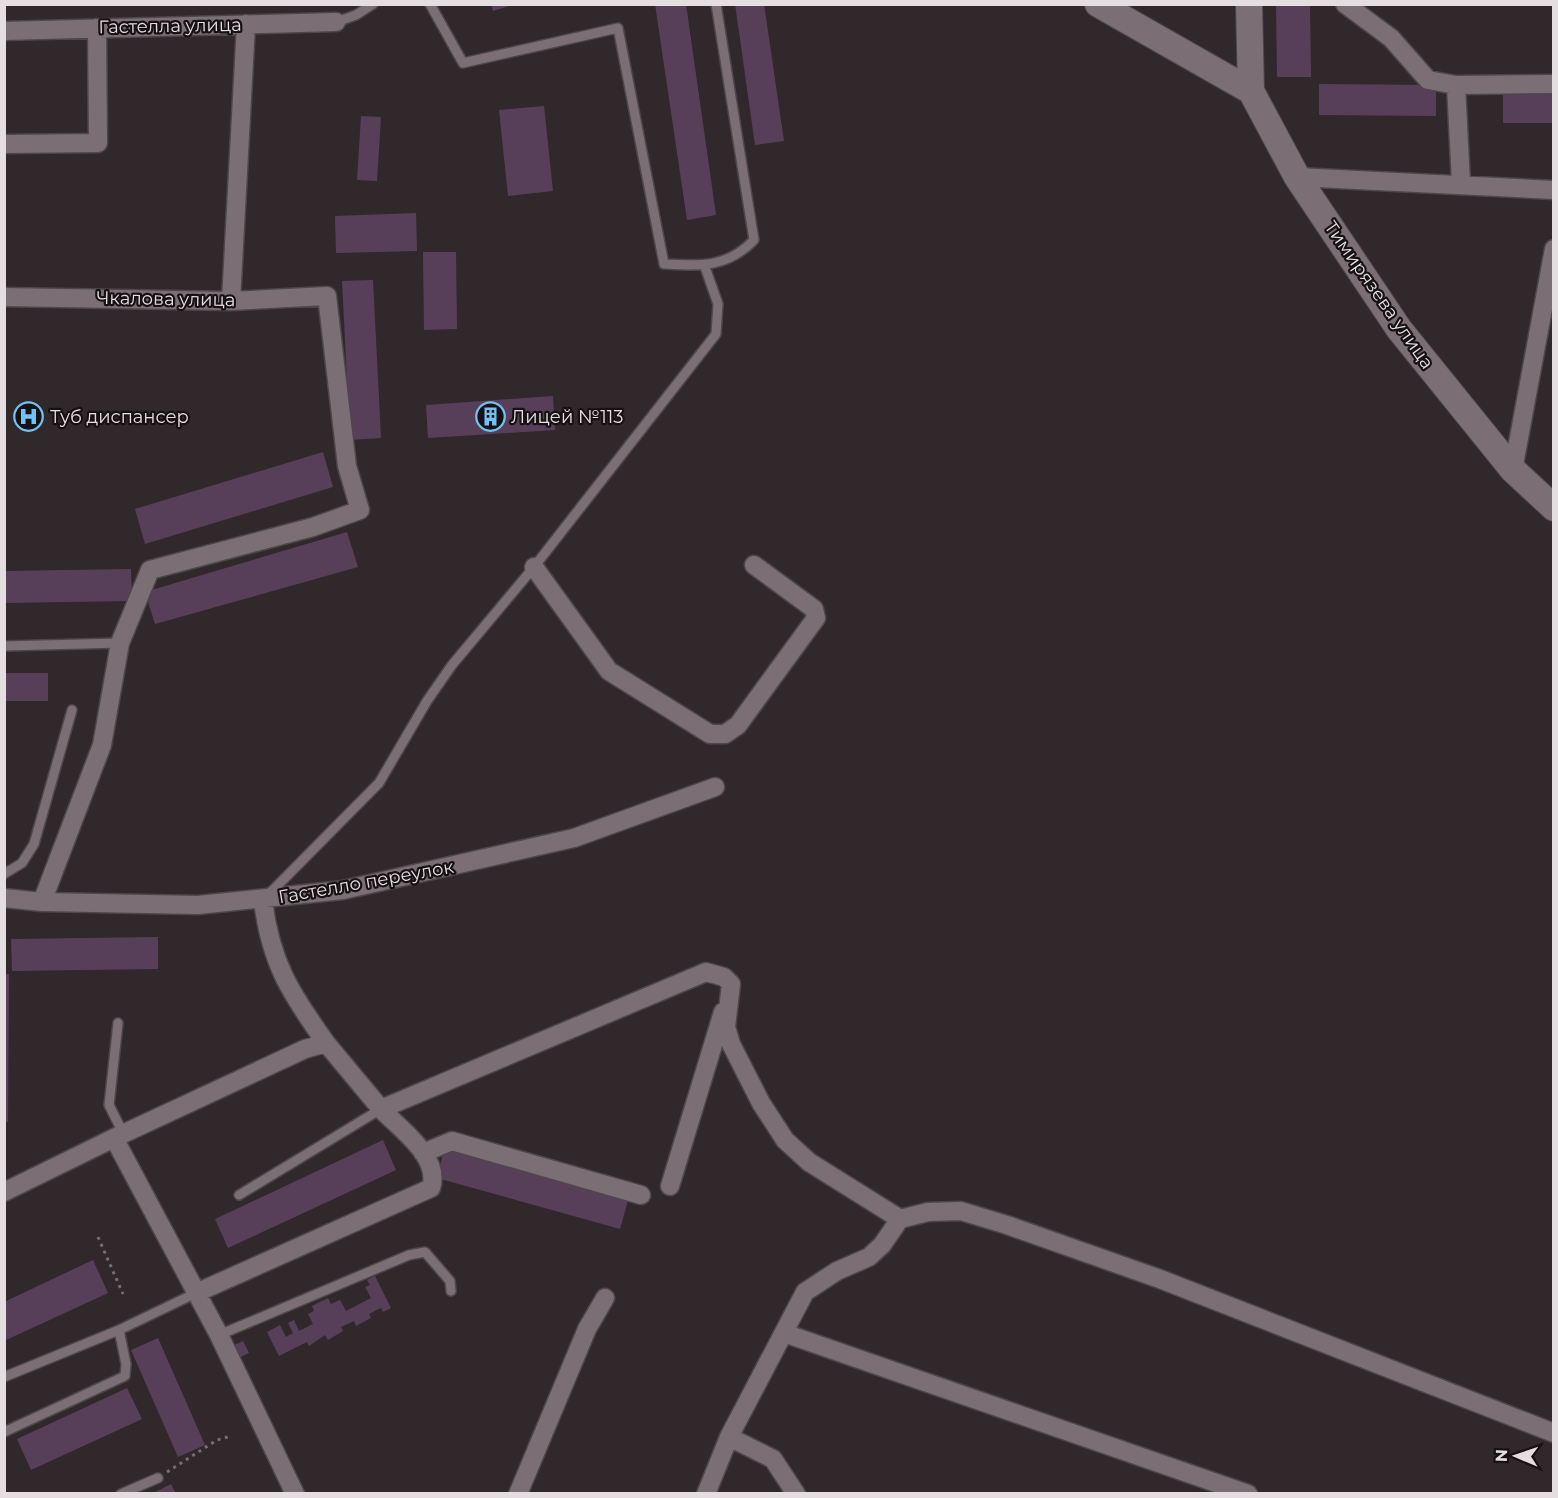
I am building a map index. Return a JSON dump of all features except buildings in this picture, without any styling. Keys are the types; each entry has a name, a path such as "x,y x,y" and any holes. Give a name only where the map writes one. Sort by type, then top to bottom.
{"street":[{"path":"1098,4 1251,91"},
{"path":"1249,4 1251,91"},
{"path":"1345,4 1391,38 1428,80 1456,85 1554,84"},
{"name":"Гастелла улица","path":"4,31 336,22"},
{"path":"231,301 246,24"},
{"path":"4,144 98,143 97,28"},
{"path":"1456,85 1461,183"},
{"name":"Тимирязева улица","path":"1251,91 1297,177 1399,329 1513,470 1554,508"},
{"path":"1297,177 1461,183 1554,190"},
{"path":"1513,470 1554,249"},
{"name":"Чкалова улица","path":"4,297 231,301 327,296 347,466 360,510 313,527 150,570 120,643"},
{"path":"534,567 609,671 710,734 725,735 738,725 816,618 814,609 754,565"},
{"path":"42,902 102,745 120,643"},
{"name":"Гастелло переулок","path":"4,898 42,902 198,905 263,900 385,881 574,838 715,787"},
{"path":"196,1293 431,1188 432,1173 423,1153 381,1109 326,1043 293,997 281,974 266,927 263,900"},
{"path":"381,1109 706,972 724,977 731,984"},
{"path":"670,1186 731,984"},
{"path":"731,984 726,1027 731,1044 761,1103 785,1140 809,1162 900,1219"},
{"path":"4,1192 118,1135 305,1049 326,1043"},
{"path":"118,1135 219,1335 294,1494"},
{"path":"423,1153 452,1141 641,1195"},
{"path":"706,1494 729,1437 805,1292 837,1271 869,1257 882,1245 900,1219 928,1212 961,1211 1160,1278 1554,1433"},
{"path":"518,1494 587,1329 605,1298"},
{"path":"784,1332 1248,1494"},
{"path":"729,1437 773,1460 796,1494"}],"lane":[{"path":"336,22 356,15 373,4"},
{"path":"430,4 463,63 618,28 664,264 705,267 741,253 754,240 716,4"},
{"path":"263,900 379,783 427,701 452,665 534,567 716,334 718,304 705,267"},
{"path":"4,645 120,643"},
{"path":"4,874 22,863 34,844 72,710"},
{"path":"118,1023 109,1105 118,1135"},
{"path":"239,1195 381,1109"},
{"path":"219,1335 410,1255 425,1252 450,1281 451,1291"},
{"path":"4,1377 119,1330 196,1293"},
{"path":"4,1432 125,1376 126,1364 119,1330"},
{"path":"121,1494 158,1478"}],"path":[{"path":"98,1237 123,1294"},
{"path":"158,1478 217,1440 231,1436"}],"place":[{"name":"Туб диспансер","path":"29,417"},
{"name":"Лицей №113","path":"490,417"}]}
